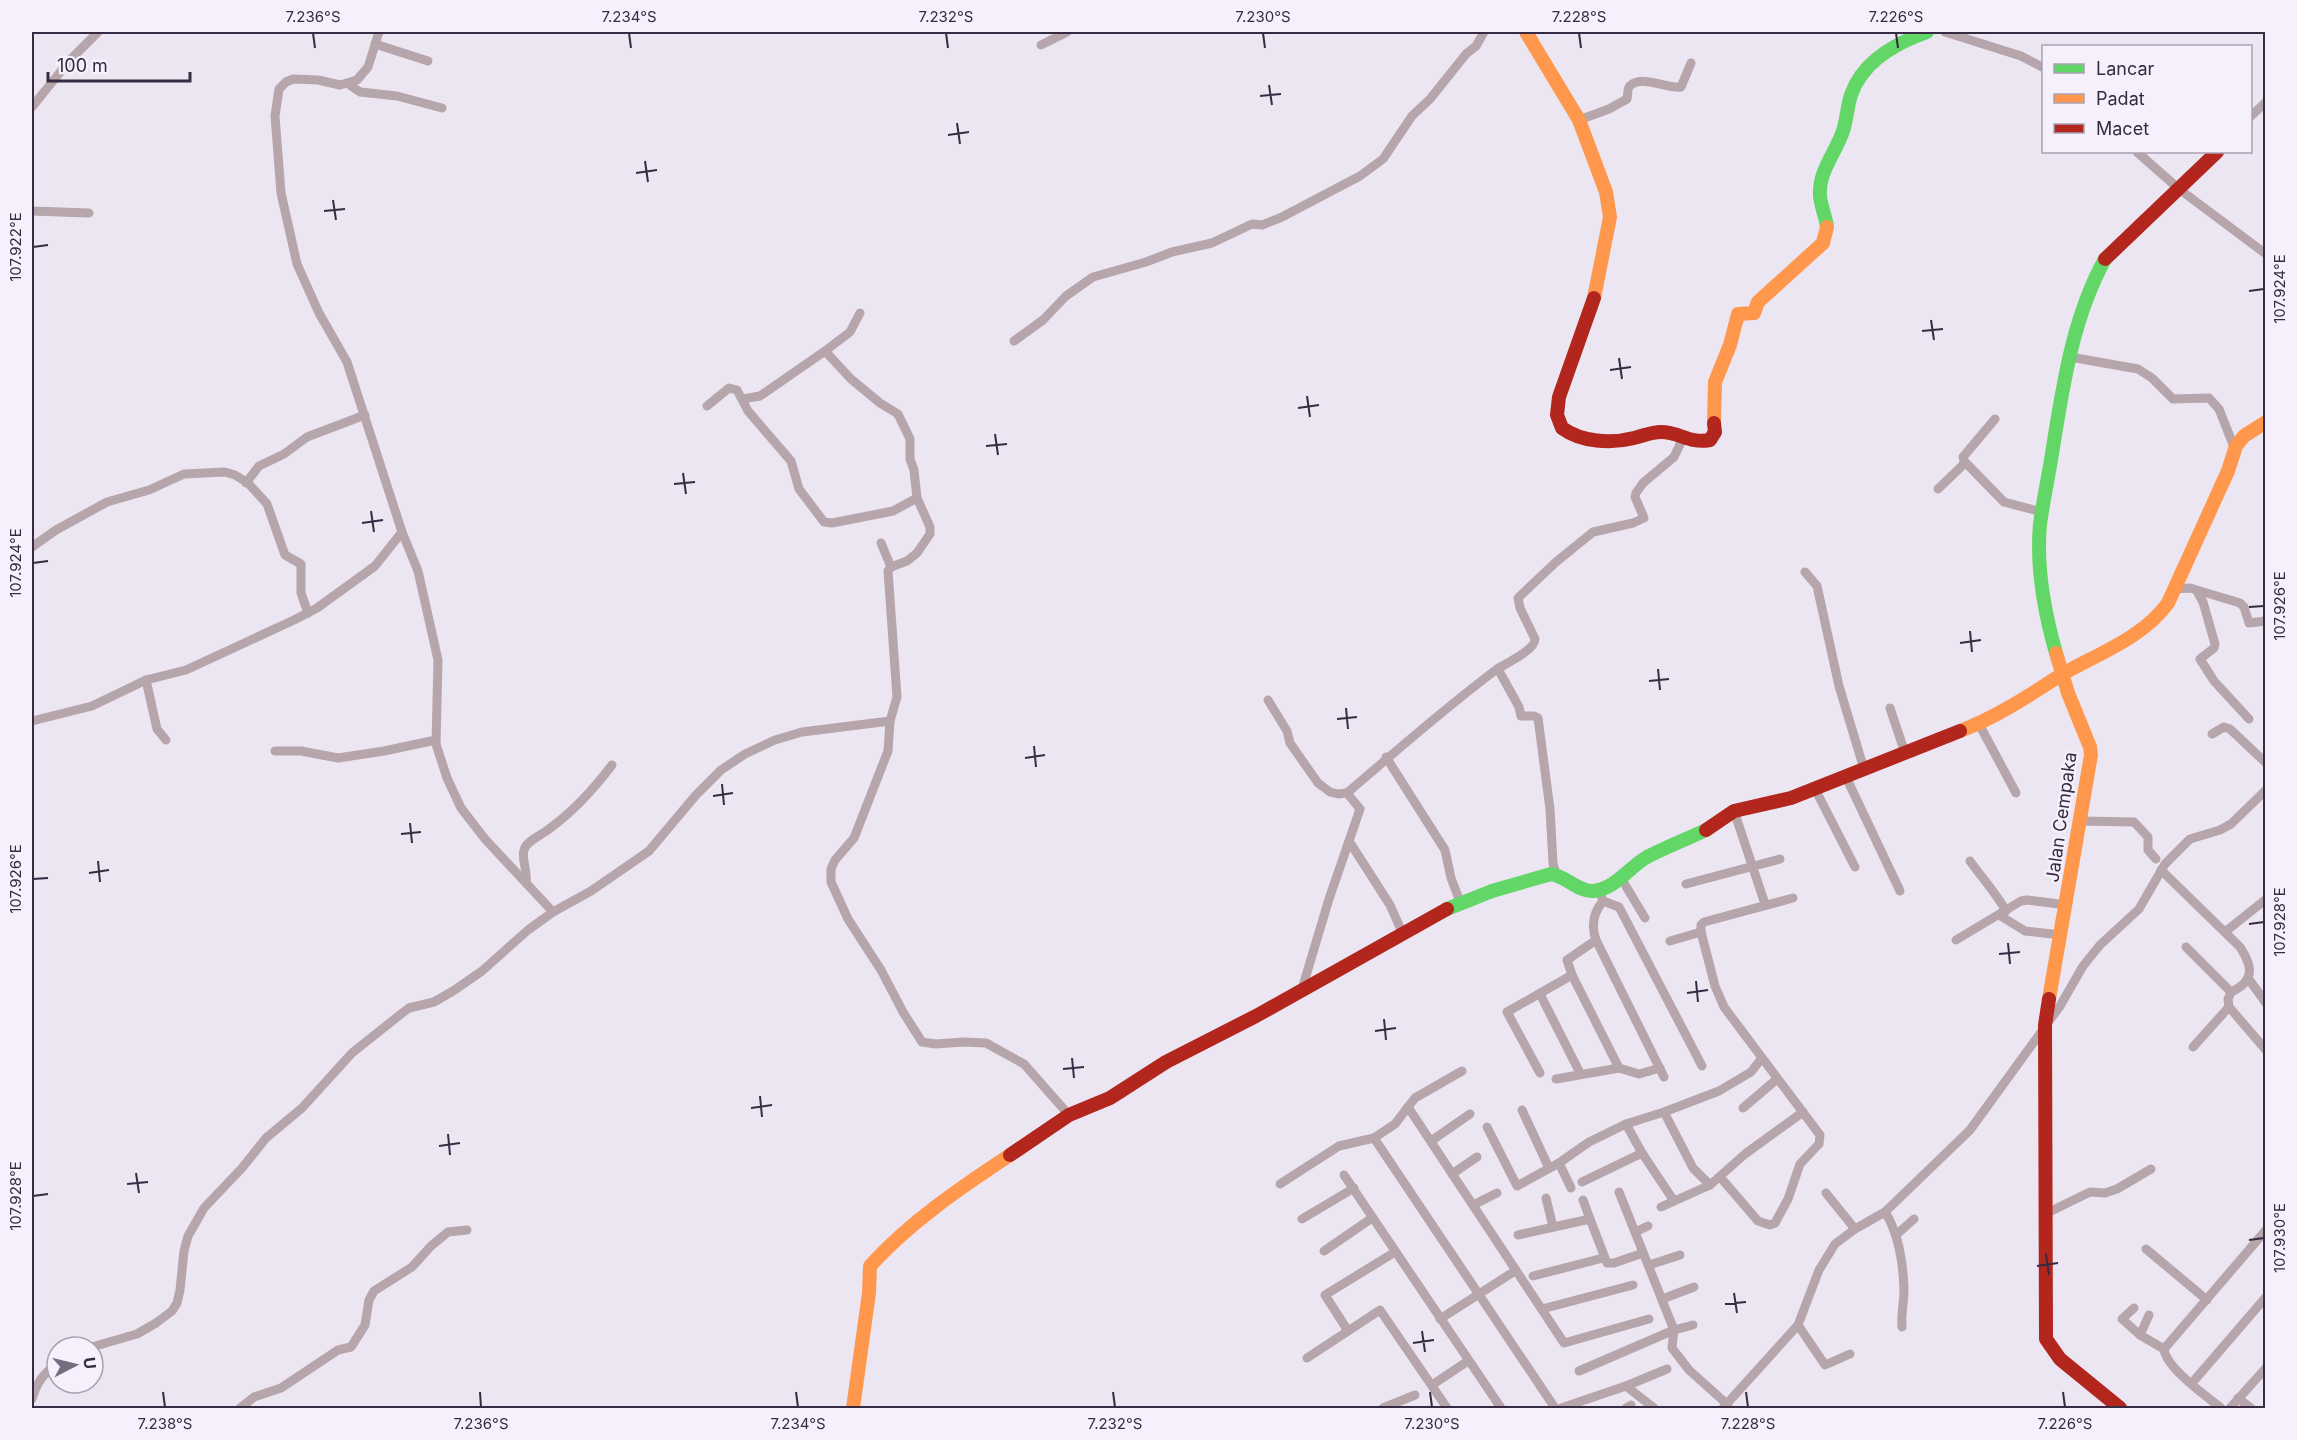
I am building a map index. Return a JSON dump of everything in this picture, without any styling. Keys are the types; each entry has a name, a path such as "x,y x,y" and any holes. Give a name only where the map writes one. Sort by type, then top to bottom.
{"street":[{"path":"32,107 70,60 98,32"},
{"path":"379,32 365,72 357,80 332,84 301,79 282,85 277,95 276,144 281,193 297,264 319,313 347,362 402,532 418,571 438,660 436,740 437,750 447,778 461,808 485,839 553,912"},
{"path":"1041,45 1049,35 1067,32"},
{"path":"1014,341 1043,320 1065,296 1093,277 1172,252 1212,243 1252,224 1262,225 1360,176 1383,159 1412,116 1430,99 1466,54 1478,44 1484,32"},
{"path":"1526,32 1579,120 1606,192 1610,218 1595,294 1560,394 1557,421 1564,431 1583,438 1620,440 1660,432 1682,440 1699,442 1707,441 1715,432 1714,382 1747,313 1827,237 1829,231 1820,198 1820,188 1842,134 1847,107 1857,82 1866,69 1881,56 1902,43 1927,32"},
{"path":"1945,32 2021,56 2042,67"},
{"path":"375,44 428,61"},
{"path":"1579,120 1609,110 1627,99 1629,87 1634,84 1649,82 1681,87 1691,63"},
{"path":"347,83 360,92 397,96 442,108"},
{"path":"2252,115 2265,102"},
{"path":"2138,153 2175,193 2265,254"},
{"name":"Jalan Cempaka","path":"2120,1408 2060,1359 2046,1339 2045,1025 2091,752 2062,675 2046,610 2038,558 2042,512 2070,357 2088,292 2098,269 2106,257 2216,153"},
{"path":"32,211 88,213"},
{"path":"743,399 760,396 825,351 849,332 860,313"},
{"path":"825,351 851,379 901,417 911,446 910,459 914,470 917,498 930,527 929,537 917,553 907,561 891,567 888,572 897,697 890,722 888,751 854,838 839,854 831,868 833,887 860,940 881,970 922,1042 986,1043 1023,1064 1069,1115"},
{"path":"2070,357 2138,369 2173,399 2209,398 2219,409 2234,447"},
{"path":"707,406 729,388 737,390 748,411 787,455 799,489 824,522 832,523 893,511 917,498"},
{"path":"246,483 259,466 284,454 307,437 365,415"},
{"path":"1995,419 1963,457 1965,463 2004,501 2042,512"},
{"path":"1664,1077 1596,940 1592,928 1601,896 1645,858 1708,829 1734,812 1791,798 2006,711 2062,675 2136,633 2160,614 2168,603 2228,471 2234,447 2246,435 2265,423"},
{"path":"1268,700 1287,731 1290,743 1318,783 1330,792 1338,794 1347,792 1386,757 1498,669 1532,648 1536,643 1520,608 1518,598 1556,562 1593,532 1633,523 1644,518 1635,497 1638,490 1646,480 1674,457 1682,440"},
{"path":"1938,489 1965,463"},
{"path":"32,547 56,530 107,502 149,490 184,474 225,472 246,483 267,504 285,555 301,564 301,593 308,613"},
{"path":"32,721 80,710 146,680 186,670 318,608 375,566 402,532"},
{"path":"881,543 891,567"},
{"path":"1805,572 1817,586 1839,686 1864,770"},
{"path":"2174,589 2190,588 2240,603 2249,623 2265,621"},
{"path":"2197,591 2203,602 2215,644 2214,648 2200,659 2214,681 2249,719"},
{"path":"1498,669 1519,706 1521,716 1538,718 1556,874"},
{"path":"146,680 157,729 166,740"},
{"path":"1890,708 1905,753"},
{"path":"105,1343 137,1334 172,1311 177,1303 180,1290 184,1251 197,1217 266,1138 302,1108 352,1053 409,1008 434,1002 453,991 482,971 528,930 553,912 591,891 650,851 696,795 721,770 745,754 775,740 802,732 890,722"},
{"path":"1979,723 2016,793"},
{"path":"2212,734 2224,728 2230,729 2265,763"},
{"path":"275,751 301,751 338,758 436,740"},
{"path":"1386,757 1445,849 1451,878 1461,904"},
{"path":"526,882 527,869 523,856 526,845 569,814 592,792 612,765"},
{"path":"1846,777 1900,891"},
{"path":"1815,789 1855,867"},
{"path":"1619,1192 1674,1330 1672,1348 1689,1370 1726,1407 1798,1324 1819,1270 1835,1244 1855,1229 1885,1212 1970,1130 2060,1006 2083,966 2100,945 2139,909 2161,870 2190,839 2226,828 2265,790"},
{"path":"1302,989 1360,808 1347,792"},
{"path":"1734,812 1765,904"},
{"path":"2081,821 2134,822 2148,837 2148,850 2156,860"},
{"path":"1349,842 1390,905 1402,933"},
{"path":"1686,884 1780,859"},
{"path":"1970,861 1991,891 1998,896 2002,913 2025,931 2061,935"},
{"path":"2161,870 2240,947 2249,962 2248,978 2242,987 2231,992 2228,999 2229,1007 2265,1050"},
{"path":"853,1408 869,1293 867,1281 870,1266 894,1240 978,1176 1069,1115 1110,1098 1166,1062 1439,912 1492,891 1539,876 1556,874 1601,896 1619,907 1702,1066"},
{"path":"1622,878 1645,918"},
{"path":"1721,1178 1758,1221 1766,1225 1775,1223 1791,1193 1800,1164 1819,1144 1817,1131 1724,1007 1714,986 1701,933 1701,925 1704,922 1793,898"},
{"path":"2225,932 2265,900"},
{"path":"1956,940 2021,901 2067,905"},
{"path":"1670,941 1701,933"},
{"path":"1596,940 1567,960 1572,975 1619,1068"},
{"path":"2186,947 2231,992"},
{"path":"1540,1073 1507,1012 1572,975"},
{"path":"2248,978 2265,1003"},
{"path":"1540,994 1580,1073"},
{"path":"2193,1047 2229,1007"},
{"path":"1487,1127 1517,1186 1559,1163 1590,1142 1626,1124 1719,1091 1751,1072 1762,1058"},
{"path":"1556,1079 1619,1068 1639,1074 1660,1068"},
{"path":"1280,1184 1339,1146 1374,1138 1395,1124 1415,1098 1462,1071"},
{"path":"1743,1108 1777,1078"},
{"path":"1408,1107 1564,1343 1649,1318"},
{"path":"1522,1110 1549,1168"},
{"path":"1664,1112 1693,1168 1710,1185"},
{"path":"1661,1207 1721,1178 1744,1154 1803,1112"},
{"path":"1431,1141 1470,1114"},
{"path":"1626,1124 1642,1154 1674,1202"},
{"path":"1374,1138 1555,1408"},
{"path":"1582,1182 1642,1154"},
{"path":"1452,1174 1477,1156"},
{"path":"1559,1163 1571,1188"},
{"path":"2045,1214 2090,1192 2105,1193 2117,1189 2151,1169"},
{"path":"1344,1175 1501,1408"},
{"path":"1302,1219 1353,1188"},
{"path":"1473,1205 1497,1193"},
{"path":"1826,1193 1855,1229"},
{"path":"1546,1198 1553,1227"},
{"path":"1583,1200 1603,1257 1608,1263 1643,1253"},
{"path":"1885,1212 1896,1234 1904,1290 1901,1311 1902,1327"},
{"path":"1324,1251 1372,1218"},
{"path":"1518,1235 1590,1219"},
{"path":"1896,1234 1914,1219"},
{"path":"1635,1232 1648,1226"},
{"path":"240,1408 254,1397 281,1388 338,1350 351,1347 365,1324 369,1300 374,1291 412,1267 448,1232 467,1230"},
{"path":"2164,1349 2265,1230"},
{"path":"2146,1249 2207,1300"},
{"path":"1348,1331 1325,1295 1395,1252"},
{"path":"1649,1265 1680,1255"},
{"path":"1533,1276 1603,1257"},
{"path":"1440,1319 1515,1271"},
{"path":"1542,1309 1633,1285"},
{"path":"1662,1299 1694,1287"},
{"path":"2192,1383 2265,1298"},
{"path":"2134,1308 2122,1319 2140,1335 2164,1349 2169,1362 2221,1408"},
{"path":"1307,1358 1380,1310 1447,1408"},
{"path":"2140,1335 2149,1315"},
{"path":"1798,1324 1825,1365 1850,1354"},
{"path":"1579,1371 1674,1330 1694,1325"},
{"path":"1432,1384 1468,1361"},
{"path":"2230,1408 2265,1368"},
{"path":"1561,1408 1667,1369"},
{"path":"32,1399 37,1383 45,1373"},
{"path":"1626,1386 1654,1408"},
{"path":"1383,1408 1415,1395"},
{"path":"2238,1398 2251,1408"}],"traffic: fast":[{"path":"1827,227 1820,187 1828,162 1843,131 1856,83 1872,63 1882,55 1927,32"},
{"path":"2056,653 2042,589 2039,556 2040,524 2072,348 2085,302 2105,259"},
{"path":"1447,909 1492,891 1551,874 1588,891 1601,889 1615,882 1647,857 1706,830"}],"traffic: slow":[{"path":"1526,32 1579,120 1606,192 1610,217 1594,298"},
{"path":"1714,423 1715,382 1730,345 1738,314 1754,313 1758,302 1823,243 1827,227"},
{"path":"1960,731 2000,713 2061,675 2133,636 2158,615 2168,603 2228,471 2236,446 2244,436 2266,422"},
{"path":"2049,999 2091,755 2056,653"},
{"path":"853,1408 869,1293 870,1266 919,1220 1010,1155"}],"traffic: jam":[{"path":"2105,259 2216,153"},
{"path":"1594,298 1559,397 1557,415 1562,428 1587,439 1606,441 1625,440 1661,432 1703,441 1710,440 1715,432 1714,423"},
{"path":"1706,830 1734,811 1791,798 1960,731"},
{"path":"1010,1155 1069,1115 1110,1098 1166,1062 1256,1016 1447,909"},
{"path":"2049,999 2045,1025 2046,1339 2060,1359 2120,1408"}]}
